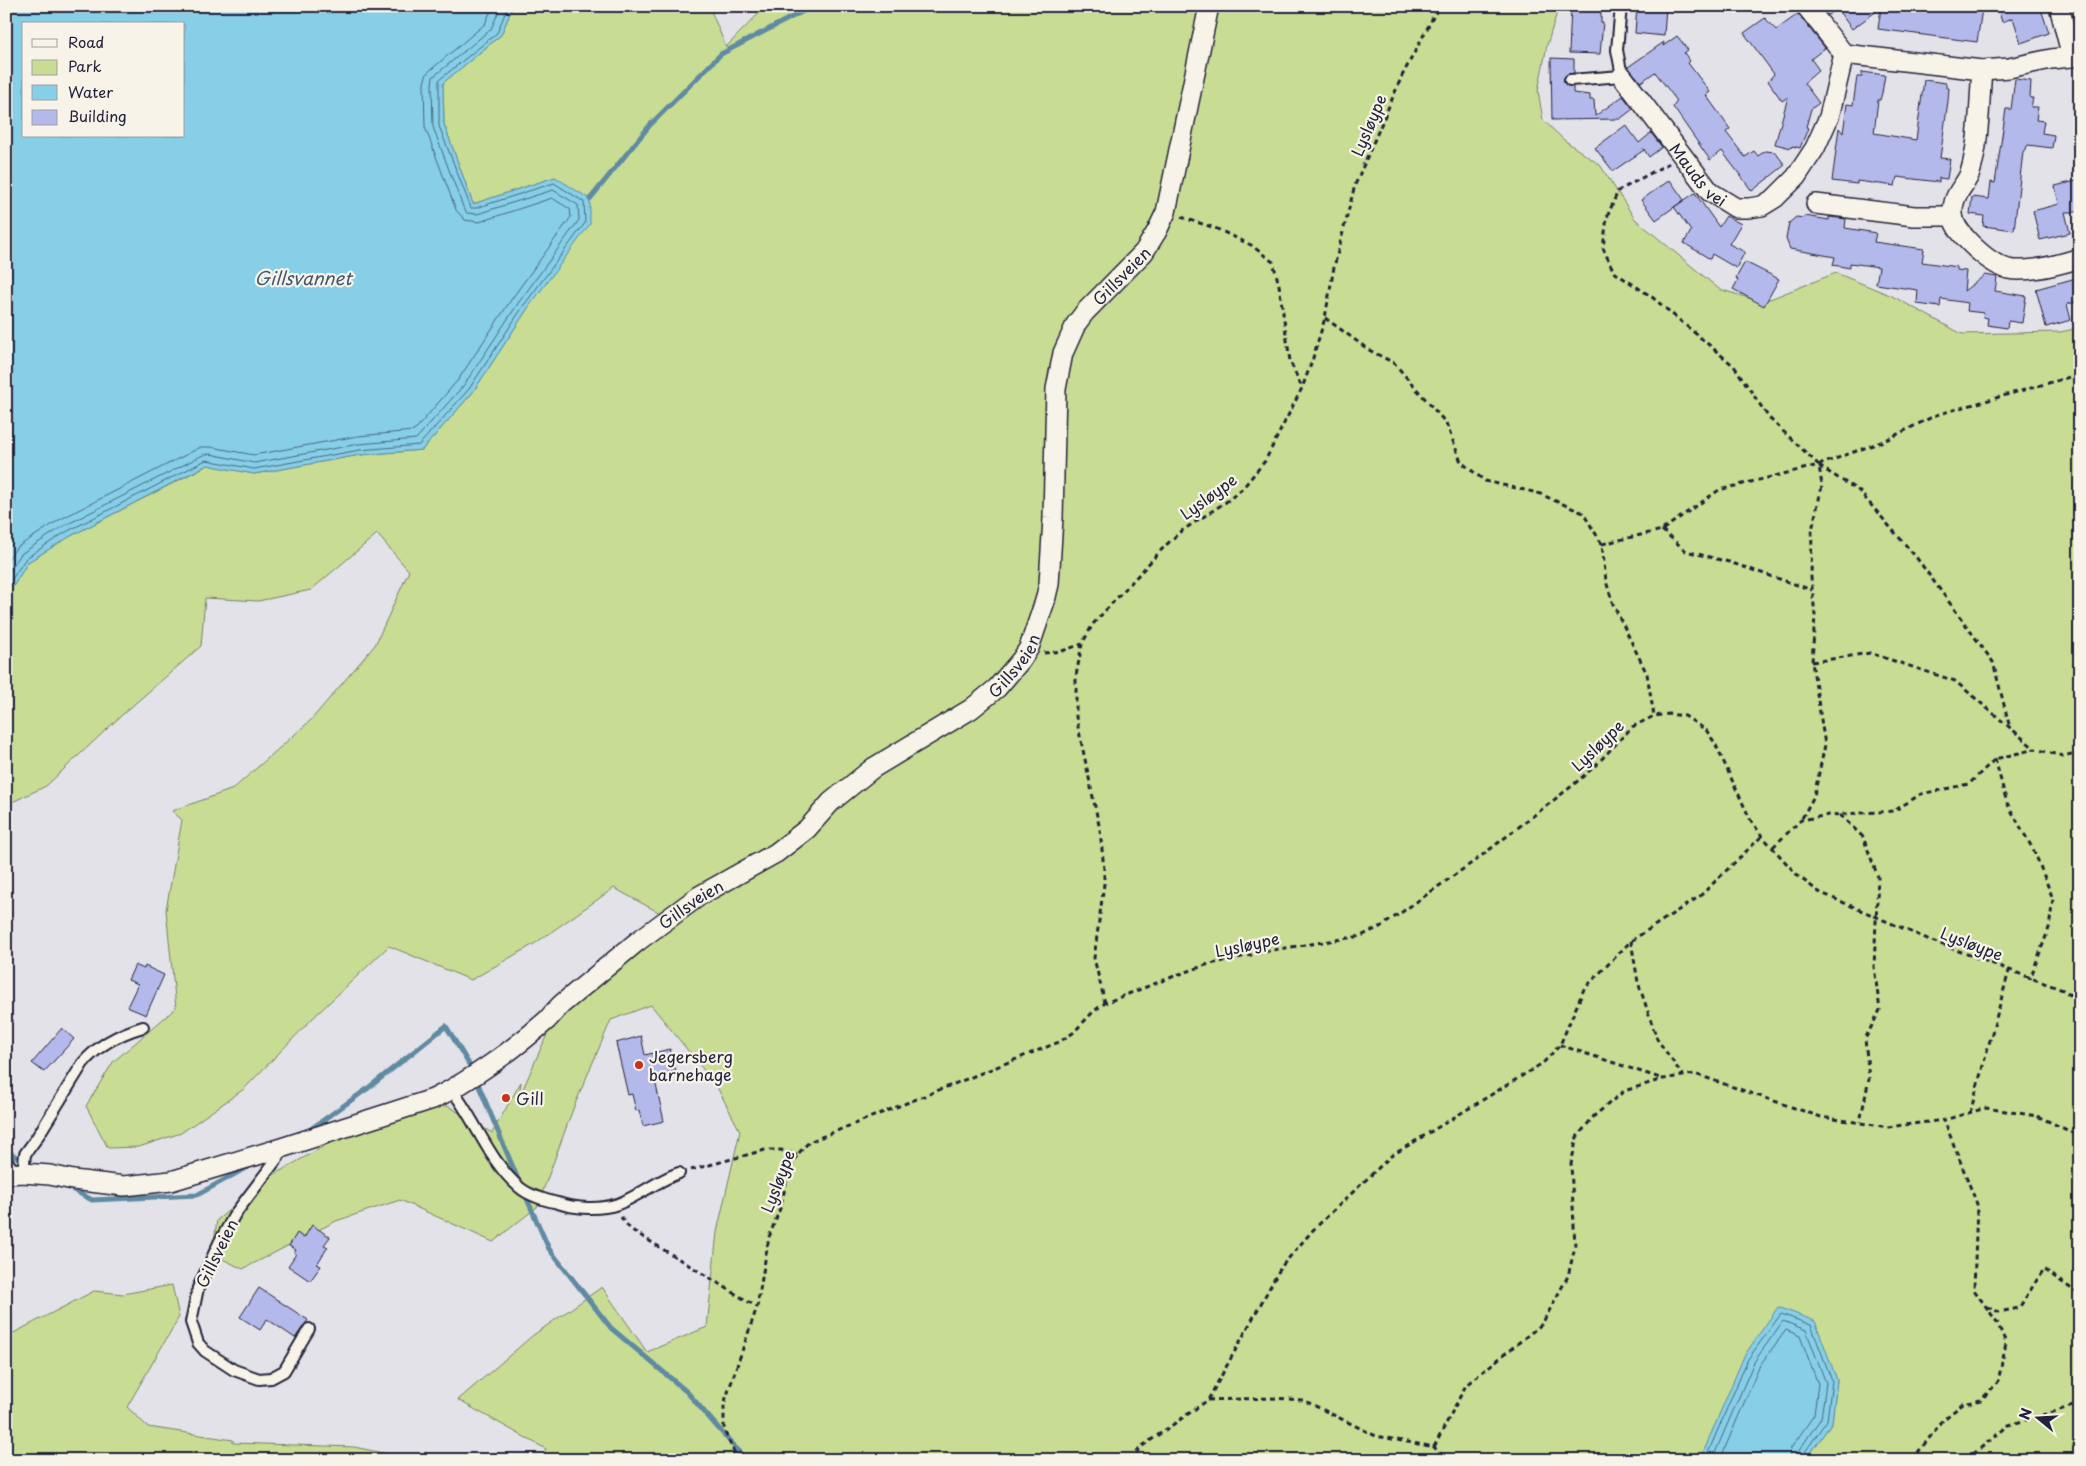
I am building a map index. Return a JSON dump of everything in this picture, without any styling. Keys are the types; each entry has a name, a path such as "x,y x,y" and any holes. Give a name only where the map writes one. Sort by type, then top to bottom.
{"street":[{"name":"Gillsveien","path":"12,1170 99,1184 146,1185 170,1181 281,1148 433,1099 452,1090 522,1041 563,1003 668,918 699,896 776,853 807,829 831,802 873,768 971,709 997,688 1028,648 1049,584 1054,518 1056,389 1063,354 1076,324 1085,312 1144,252 1158,231 1166,212 1209,6"},
{"path":"1806,6 1844,54 1982,70 2009,68 2076,56 2059,6"},
{"name":"Mauds vei","path":"1622,76 1710,192 1736,208 1762,206 1775,198 1796,177 1824,132 1844,54"},
{"path":"1982,70 1974,155 1970,173 1960,186 1954,202 1952,216 1956,225 1975,248 1996,264 2009,269 2022,270 2049,266 2080,258"},
{"path":"1816,204 1914,216 1952,216"}],"lane":[{"name":"Mauds vei","path":"1620,6 1617,50 1622,76"},
{"path":"1570,80 1622,76"},
{"name":"Gillsveien","path":"12,1170 36,1139 83,1063 93,1052 105,1043 143,1028"},
{"path":"452,1090 493,1156 520,1188 540,1198 574,1207 611,1206 679,1173"},
{"name":"Gillsveien","path":"281,1148 279,1156 235,1214 219,1243 198,1288 192,1322 198,1343 205,1351 234,1370 260,1379 271,1378 284,1370 309,1329"}],"path":[{"name":"Lysløype","path":"1105,1003 1097,977 1094,958 1104,884 1104,869 1100,830 1076,717 1076,676 1082,644 1093,624 1165,546 1180,532 1226,502 1242,489 1265,461 1302,388 1312,362 1325,318 1334,267 1355,186 1402,76 1439,6"},
{"path":"1682,156 1618,191 1607,217 1603,248 1614,272 1652,297 1734,366 1769,418 1819,465 1859,491 1916,557 1993,662 2010,728"},
{"path":"1166,212 1215,228 1251,245 1273,262 1279,285 1290,361 1302,388"},
{"path":"1325,318 1369,350 1394,363 1446,423 1462,462 1485,481 1538,493 1583,513 1602,544 1608,589 1613,604 1647,674 1654,716"},
{"path":"1602,544 1662,530 1719,490 1819,465 1886,440 1936,415 2080,374"},
{"path":"1773,847 1801,820 1814,796 1825,745 1812,662 1815,615 1812,590 1812,530 1822,486 1819,465"},
{"path":"1662,530 1686,551 1729,562 1812,590"},
{"path":"1028,648 1045,653 1062,651 1082,644"},
{"path":"1812,662 1870,653 1955,681 2035,749 2063,756 2080,752"},
{"name":"Lysløype","path":"741,1460 734,1452 724,1430 724,1404 758,1307 769,1237 781,1206 787,1178 796,1155 809,1142 1059,1042 1073,1033 1094,1010 1105,1003 1206,965 1273,950 1361,936 1382,926 1476,860 1572,786 1596,765 1632,727 1654,716 1669,714 1685,716 1706,730 1715,743 1750,819 1762,836 1798,876 1819,892 2009,971 2063,990 2080,1002"},
{"path":"1801,820 1894,811 1921,794 1969,784 1995,759 2035,749"},
{"path":"1995,759 2007,803 2035,853 2053,899 2049,928 2030,979"},
{"path":"1840,815 1863,837 1878,877 1874,967 1880,1010 1865,1039 1869,1079 1860,1122"},
{"path":"1131,1460 1140,1447 1208,1400 1281,1267 1313,1230 1391,1156 1543,1063 1560,1045 1584,989 1631,941 1700,896 1762,836"},
{"path":"1631,941 1638,982 1657,1039 1683,1076"},
{"path":"1970,1113 2009,971"},
{"path":"1560,1045 1663,1079"},
{"path":"1434,1447 1466,1385 1542,1324 1568,1276 1576,1246 1571,1164 1577,1137 1594,1116 1624,1091 1663,1079 1695,1074 1822,1117 1888,1127 1944,1120 1986,1108 2037,1116 2080,1136"},
{"path":"1912,1460 1944,1419 1963,1404 1981,1400 1998,1382 2006,1343 1998,1322 1974,1290 1977,1204 1944,1120"},
{"path":"679,1173 765,1150 780,1150 796,1155"},
{"path":"611,1206 630,1229 758,1307"},
{"path":"1986,1307 1999,1312 2019,1308 2044,1269 2080,1295"},
{"path":"1208,1400 1271,1398 1303,1400 1376,1436 1434,1447 1446,1460"},
{"path":"1966,1460 2009,1424 2080,1404"}],"green space":[{"path":"513,6 709,6 726,47 766,6 1559,6 1547,45 1538,91 1543,120 1564,140 1600,165 1635,219 1719,289 1752,299 1770,299 1836,273 1892,296 1962,334 2060,332 2080,328 2080,1460 1806,1460 1832,1422 1837,1380 1834,1373 1704,1450 1700,1460 541,1460 546,1449 458,1400 532,1336 602,1287 647,1352 707,1327 717,1232 740,1131 716,1085 651,1005 611,1020 573,1109 537,1207 493,1242 400,1200 336,1221 243,1269 212,1254 217,1220 268,1178 354,1129 388,1107 448,1106 492,1133 521,1082 519,1098 556,1014 634,954 660,913 614,888 534,944 471,980 389,946 315,1016 244,1089 181,1133 139,1147 108,1148 86,1106 113,1062 176,1008 166,910 182,820 172,811 233,789 311,720 375,645 409,571 377,534 311,590 258,601 205,598 201,646 123,714 46,786 6,805 6,598 28,562 69,537 208,465 254,474 360,455 422,450 473,392 528,308 555,177 473,204 444,124 443,83 501,35"},
{"path":"172,1285 179,1317 127,1407 148,1427 233,1440 233,1443 354,1447 417,1460 6,1460 6,1337 94,1291 123,1294"}],"water":[{"name":"Gillsvannet","path":"6,6 513,6 501,35 443,83 444,124 473,204 555,177 590,199 590,224 528,308 473,392 422,450 360,455 254,474 207,465 69,537 28,562 6,598"},
{"path":"1778,1307 1815,1321 1837,1380 1832,1422 1806,1460 1700,1460 1744,1356"}],"building":[{"path":"1571,6 1601,6 1601,22 1603,22 1600,54 1569,53"},
{"path":"1637,6 1666,6 1664,36 1635,33"},
{"path":"1821,6 1964,6 1982,9 1977,42 1878,29 1881,8 1852,29 1837,9 1828,15"},
{"path":"2006,6 2040,6 2041,8 2037,9 2041,9 2049,33 2021,43 2013,18 2002,22 1998,9"},
{"path":"1798,14 1825,48 1811,59 1819,70 1804,83 1819,103 1811,109 1806,127 1808,128 1800,148 1792,146 1791,148 1775,144 1788,97 1782,101 1768,81 1774,74 1744,33 1765,18 1776,30"},
{"path":"1677,36 1688,50 1684,53 1690,61 1688,63 1710,92 1706,95 1730,129 1726,132 1745,157 1754,151 1758,156 1765,151 1775,152 1785,165 1752,191 1722,151 1710,160 1673,107 1677,101 1655,72 1641,82 1628,67 1664,42 1663,46"},
{"path":"1551,58 1574,59 1574,73 1566,75 1564,83 1573,87 1573,93 1590,95 1590,100 1594,100 1595,116 1623,96 1633,109 1620,119 1552,120"},
{"path":"1862,72 1885,75 1882,93 1880,100 1878,100 1874,133 1916,140 1924,80 1946,83 1946,88 1949,88 1948,101 1940,158 1950,159 1947,179 1939,178 1939,182 1897,177 1895,186 1857,181 1857,184 1832,181 1839,128 1843,133 1847,104 1853,105 1857,77 1862,77"},
{"path":"2015,79 2031,81 2030,98 2033,98 2031,107 2038,107 2036,120 2044,121 2042,133 2054,135 2052,148 2028,145 2023,152 2014,230 1983,226 1984,216 1970,214 1972,197 1989,199 1991,182 1995,183 2006,109 2011,109"},
{"path":"1626,125 1639,143 1651,133 1662,147 1649,157 1643,148 1644,150 1613,171 1595,148"},
{"path":"1670,180 1684,200 1656,220 1641,200"},
{"path":"2080,180 2080,212 2065,212 2070,233 2040,240 2033,211 2059,204 2055,186"},
{"path":"1695,193 1719,227 1726,216 1741,224 1729,244 1745,252 1736,268 1712,254 1710,259 1684,243 1691,231 1674,207"},
{"path":"1805,216 1829,220 1829,217 1846,219 1845,228 1876,233 1874,242 1924,249 1922,262 1957,267 1957,270 1966,271 1964,291 1985,275 1997,277 1995,291 2026,296 2022,323 2008,321 2007,328 1987,325 1988,318 1983,317 1984,313 1967,311 1968,303 1941,299 1940,307 1917,304 1918,290 1876,284 1879,267 1850,263 1850,268 1833,265 1835,257 1790,249 1786,239 1789,223 1796,217 1804,218"},
{"path":"1745,262 1779,279 1764,306 1733,289 1738,280 1736,278"},
{"path":"2080,277 2080,301 2067,304 2071,320 2046,327 2036,289"},
{"path":"135,965 144,969 145,966 164,975 146,1015 127,1007 138,984 128,980"},
{"path":"62,1028 74,1039 44,1072 32,1063"},
{"path":"641,1036 645,1055 670,1049 676,1071 654,1076 664,1121 643,1126 639,1110 636,1111 632,1094 628,1095 616,1043"},
{"path":"312,1225 330,1237 324,1245 328,1247 317,1264 321,1266 310,1281 288,1266 296,1254 294,1253 296,1250 289,1246 297,1233 304,1238"},
{"path":"259,1288 308,1320 295,1338 267,1319 260,1330 240,1317"}],"waterway":[{"path":"590,199 650,125 721,54 813,6"},
{"path":"305,1133 367,1089 446,1026 473,1071"},
{"path":"476,1079 520,1184"},
{"path":"6,1151 24,1161"},
{"path":"68,1187 92,1200 197,1195 251,1165"},
{"path":"524,1192 549,1249 611,1328 687,1392 746,1460"}],"place":[{"name":"Jegersberg barnehage","path":"639,1065"},
{"name":"Gill","path":"506,1098"}]}
